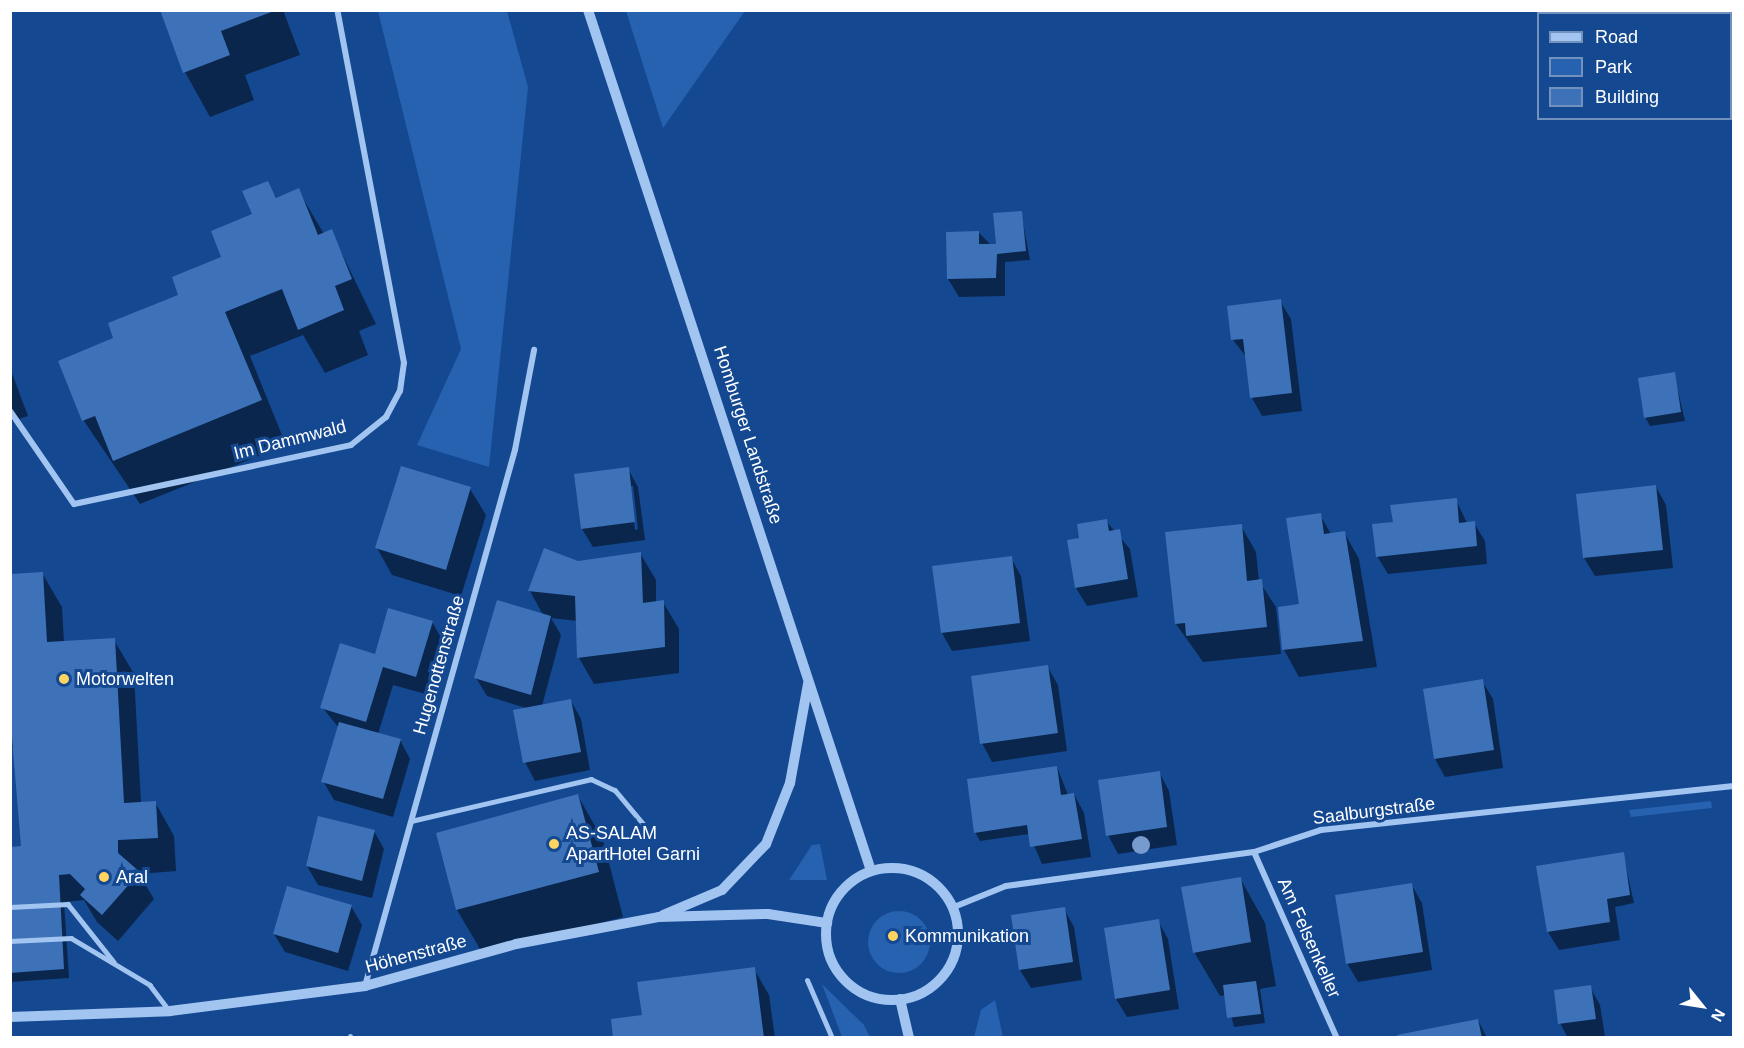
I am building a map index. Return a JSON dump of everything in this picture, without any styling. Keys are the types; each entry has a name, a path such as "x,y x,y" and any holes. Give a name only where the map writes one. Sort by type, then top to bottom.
{"street":[{"name":"Im Dammwald","path":"10,411 74,504 351,445 386,417 400,391 404,363 337,10"},
{"name":"Homburger Landstraße","path":"588,10 871,871"},
{"name":"Hugenottenstraße","path":"365,986 515,450 534,350"},
{"path":"659,917 722,890 766,844 790,783 809,681"},
{"name":"Saalburgstraße","path":"954,907 1006,886 1254,852 1321,830 1734,786"},
{"name":"Am Felsenkeller","path":"1254,852 1337,1038"},
{"path":"913,870 944,891 954,907 958,944 952,962 927,990 900,999 872,997 841,976 831,960 827,923 843,889 871,871 913,870"},
{"name":"Höhenstraße","path":"10,1017 170,1011 365,986 516,944 659,917 768,914 827,923"},
{"path":"807,980 832,1038"},
{"path":"900,999 909,1038"}],"lane":[{"path":"411,821 591,779 615,790 646,827"},
{"path":"10,907 68,904 116,964"},
{"path":"10,941 71,938 150,985 170,1011"}],"green space":[{"path":"378,11 507,11 528,87 489,467 417,445 461,349"},
{"path":"626,11 745,11 663,128"},
{"path":"1711,801 1712,808 1631,817 1629,810"},
{"path":"820,844 827,880 789,880 812,845"},
{"path":"899,911 911,913 921,920 928,930 930,942 928,954 921,964 911,971 899,973 887,971 877,964 870,954 868,942 870,930 877,920 887,913"},
{"path":"822,984 864,1025 870,1037 842,1037"},
{"path":"995,1000 1003,1037 974,1037 981,1010"}],"building":[{"path":"160,10 274,11 221,31 230,55 183,73"},
{"path":"268,181 276,198 299,188 318,235 332,229 352,279 335,286 344,310 298,330 282,289 225,312 262,400 113,461 95,416 82,421 58,361 113,338 108,323 178,295 172,277 221,257 211,231 252,214 242,191"},
{"path":"1022,211 1026,251 997,254 996,278 947,279 946,232 979,231 979,244 996,244 993,213"},
{"path":"1281,299 1292,393 1250,398 1243,339 1231,340 1227,306"},
{"path":"1675,372 1681,412 1644,418 1638,378"},
{"path":"401,466 471,487 446,570 375,548"},
{"path":"629,467 635,522 581,529 574,474"},
{"path":"1656,485 1663,550 1583,558 1576,494"},
{"path":"1457,498 1459,523 1475,521 1477,546 1376,557 1372,524 1393,522 1390,505"},
{"path":"1321,513 1324,534 1345,531 1363,641 1282,650 1278,607 1299,604 1286,518"},
{"path":"1107,519 1109,531 1120,529 1128,579 1075,588 1067,540 1079,538 1077,524"},
{"path":"1242,524 1247,581 1262,579 1267,627 1186,636 1185,623 1175,624 1165,532"},
{"path":"544,548 578,561 641,552 643,603 664,600 665,647 577,658 575,596 528,591"},
{"path":"1012,556 1020,623 941,633 932,566"},
{"name":"Motorwelten","path":"43,572 47,642 115,638 124,803 156,801 158,838 118,840 118,853 140,872 102,915 80,895 85,889 70,874 59,875 64,969 10,973 10,847 21,846 10,715 10,574"},
{"path":"497,600 551,616 531,695 474,678"},
{"path":"388,608 433,621 416,677 383,667 366,722 320,708 340,643 375,654"},
{"path":"1048,665 1058,733 980,744 971,676"},
{"path":"1483,679 1494,750 1434,759 1423,689"},
{"path":"571,699 581,752 523,763 513,710"},
{"path":"339,722 401,739 383,799 321,782"},
{"path":"1057,766 1061,795 1074,793 1082,839 1030,847 1027,825 974,833 967,779"},
{"path":"1160,771 1167,827 1106,836 1098,780"},
{"path":"578,794 599,872 456,910 436,833"},
{"path":"318,816 375,830 362,881 306,866"},
{"path":"1624,852 1630,895 1607,899 1610,922 1547,932 1536,866"},
{"path":"1241,877 1251,942 1193,953 1181,887"},
{"path":"1412,883 1423,952 1346,964 1335,895"},
{"path":"287,886 352,905 338,953 273,934"},
{"path":"1065,907 1073,962 1019,970 1011,915"},
{"path":"1159,919 1170,990 1115,999 1104,928"},
{"path":"755,967 764,1038 613,1038 611,1019 642,1015 637,982"},
{"path":"1256,981 1261,1014 1227,1018 1223,985"},
{"path":"1591,985 1596,1019 1558,1024 1554,990"},
{"path":"1478,1019 1482,1038 1398,1038 1397,1035"}],"place":[{"name":"Motorwelten","path":"64,679"},
{"name":"AS-SALAM ApartHotel Garni","path":"554,844"},
{"name":"Aral","path":"104,877"},
{"name":"Kommunikation","path":"893,936"}]}
